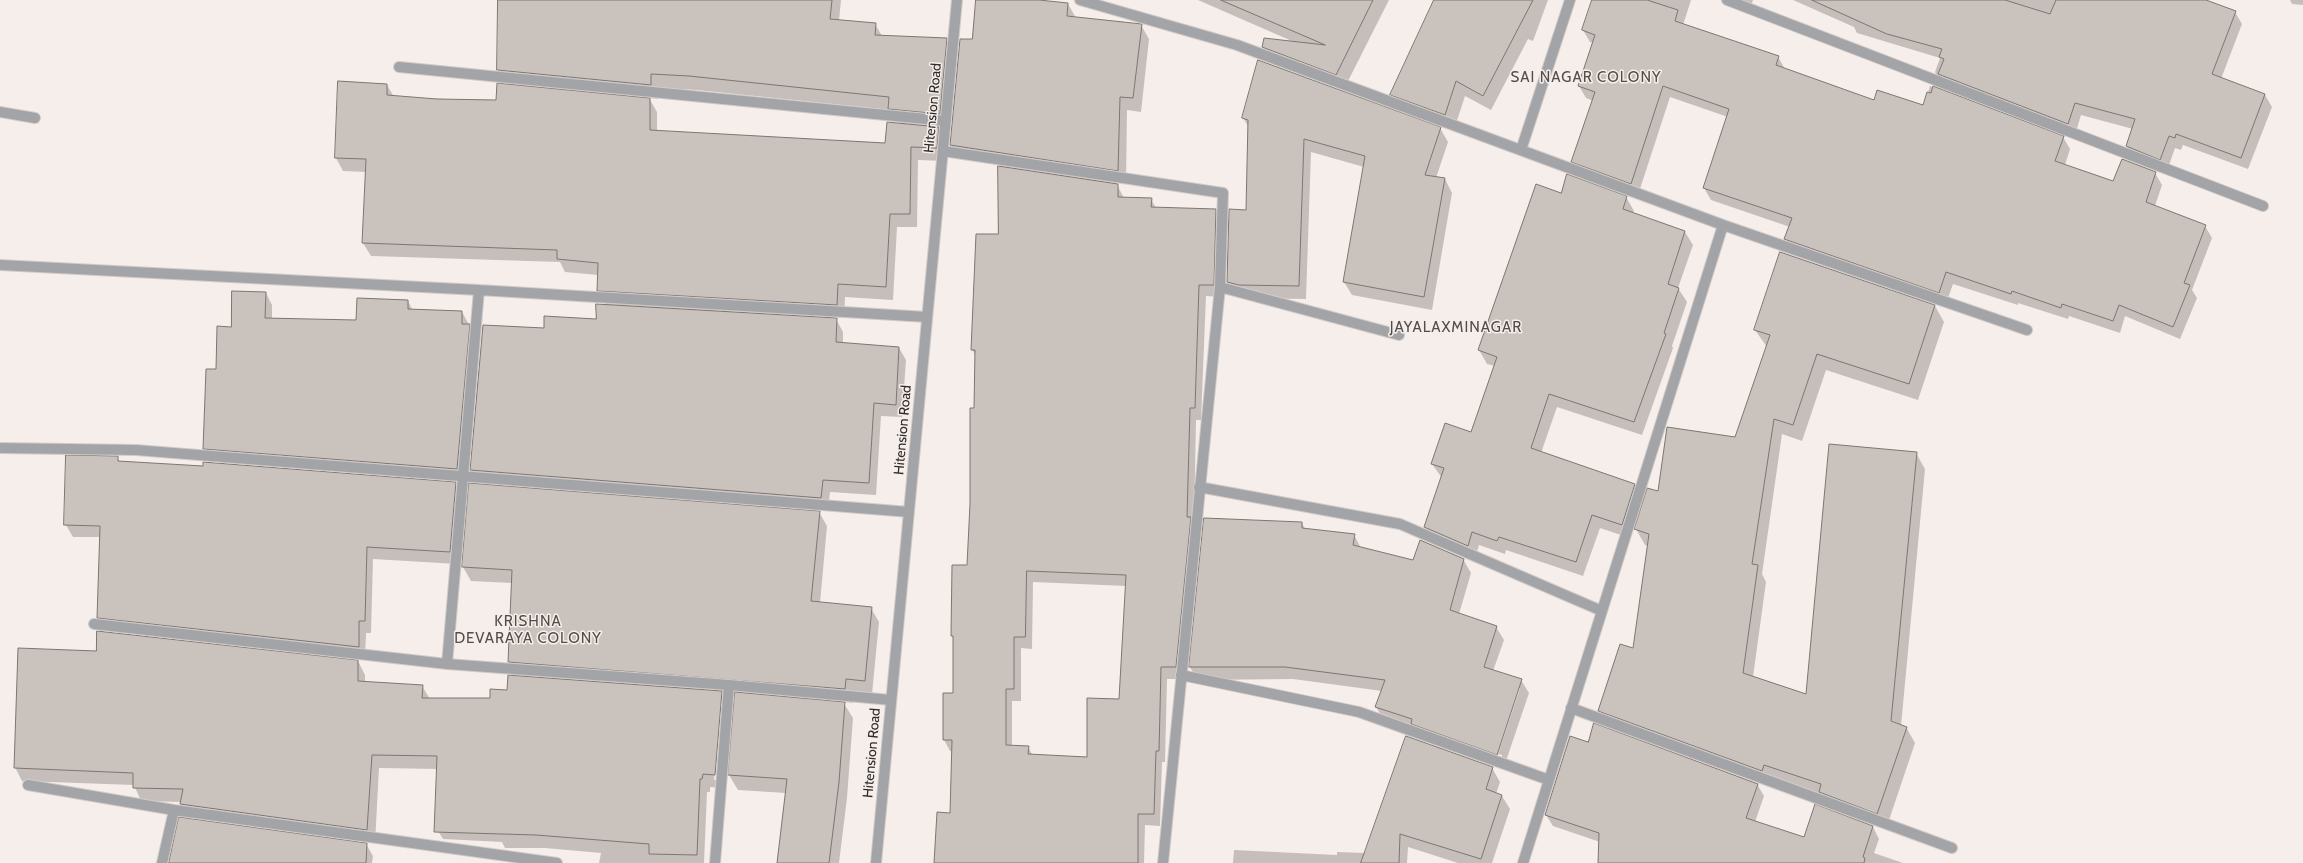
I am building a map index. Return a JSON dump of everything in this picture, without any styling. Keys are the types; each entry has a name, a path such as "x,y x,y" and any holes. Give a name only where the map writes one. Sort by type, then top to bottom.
{"street":[{"name":"Hitension Road","path":"876,863 957,0"},
{"path":"1080,0 1238,45 1724,225 2027,330"},
{"path":"1521,150 1570,0"},
{"path":"1727,0 2263,206"},
{"path":"399,67 946,121"},
{"path":"0,112 35,118"},
{"path":"943,151 1223,193 1220,287 1163,863"},
{"path":"1523,863 1724,225"},
{"path":"0,265 479,290 927,317"},
{"path":"1220,287 1399,336"},
{"path":"447,664 479,290"},
{"path":"0,448 136,450 463,475 909,512"},
{"path":"1200,487 1400,524 1602,611"},
{"path":"94,624 447,664 729,685 891,700"},
{"path":"1181,675 1359,712 1549,780"},
{"path":"715,863 729,685"},
{"path":"1571,708 1952,848"},
{"path":"28,785 174,810 557,863"},
{"path":"162,863 174,810"}],"building":[{"path":"498,0 832,0 830,19 876,23 875,35 947,38 940,114 888,109 889,97 689,76 651,74 651,85 497,70"},
{"path":"976,0 1039,0 1068,3 1067,16 1142,24 1133,98 1120,97 1118,171 950,145 960,39 972,39"},
{"path":"1221,0 1373,0 1336,75 1262,47 1264,38 1325,45"},
{"path":"1434,0 1533,0 1483,96 1456,81 1445,115 1390,95"},
{"path":"1592,0 1647,0 1678,10 1675,21 1779,56 1776,65 1874,100 1877,90 1923,105 1927,92 1931,93 1933,86 2064,136 2055,161 2113,181 2122,159 2156,172 2146,202 2206,225 2184,283 2190,285 2173,327 2119,305 2113,321 2062,304 2061,308 2012,291 2011,294 1946,272 1939,293 1784,239 1792,218 1703,188 1729,109 1663,86 1631,184 1571,162 1595,92 1578,86 1595,35 1582,30"},
{"path":"1812,0 2005,0 2050,14 2056,0 2206,0 2236,11 2212,74 2265,94 2241,158 2176,134 2175,138 2169,136 2160,160 2126,146 2135,119 2075,103 2068,124 1938,74 1944,59 1939,57 1942,49 1887,34"},
{"path":"1258,60 1441,127 1425,175 1445,178 1424,297 1343,282 1365,156 1304,139 1299,286 1239,285 1227,282 1229,209 1246,210 1248,120 1242,118"},
{"path":"338,81 387,84 387,95 437,99 496,100 497,83 650,98 650,130 885,143 887,122 939,127 937,148 911,147 910,214 890,214 886,287 838,284 837,305 597,291 598,263 557,259 557,250 362,243 366,159 335,158"},
{"path":"998,166 1118,184 1118,197 1152,198 1151,207 1216,209 1214,285 1199,285 1195,408 1190,408 1187,517 1191,517 1176,667 1161,667 1159,751 1156,751 1154,814 1138,814 1138,863 934,863 937,812 950,813 952,740 943,740 943,693 953,693 953,636 951,636 952,565 967,565 970,504 970,408 974,408 975,350 971,350 976,234 998,234","holes":["1027,571 1126,575 1119,699 1087,698 1087,757 1028,754 1029,746 1006,745 1006,689 1014,689 1014,637 1025,637"]},
{"path":"1567,174 1627,196 1623,209 1685,231 1668,284 1679,288 1664,333 1666,334 1634,422 1549,394 1531,448 1635,484 1622,525 1592,515 1576,562 1499,537 1497,541 1472,532 1468,546 1424,527 1444,468 1431,464 1445,423 1471,432 1497,357 1478,350 1536,184 1561,193"},
{"path":"1780,252 1935,305 1909,384 1817,354 1793,425 1774,419 1752,564 1758,565 1743,673 1806,694 1829,444 1917,452 1891,721 1907,727 1877,814 1819,792 1821,784 1764,765 1762,771 1598,711 1620,644 1633,648 1649,534 1634,529 1647,488 1658,491 1667,427 1735,437 1770,335 1754,330"},
{"path":"232,291 266,292 265,318 356,320 357,298 408,300 408,309 462,311 462,324 470,324 457,469 203,449 206,369 216,369 217,326 231,327"},
{"path":"596,304 837,318 836,342 899,347 896,405 874,403 869,483 823,480 821,498 470,470 483,325 544,328 544,316 596,319"},
{"path":"66,455 118,456 118,461 203,466 203,462 456,482 450,552 367,547 365,621 359,621 359,647 97,618 100,526 64,525"},
{"path":"469,483 820,511 811,601 872,607 865,681 846,679 845,689 508,662 512,570 462,567"},
{"path":"1204,518 1302,522 1302,528 1355,534 1353,545 1413,560 1420,540 1464,559 1450,610 1497,626 1484,667 1522,679 1497,755 1411,724 1412,719 1375,707 1385,680 1285,667 1189,667"},
{"path":"97,631 358,660 358,681 423,685 422,698 490,698 490,689 507,690 508,675 722,691 715,775 703,774 702,779 700,779 697,855 649,854 649,844 536,835 434,832 437,756 372,755 367,830 180,804 183,789 133,788 133,773 14,768 18,648 96,651"},
{"path":"735,692 845,702 839,782 829,863 777,863 787,779 728,775"},
{"path":"1594,723 1758,784 1746,818 1804,837 1815,804 1873,826 1863,857 1865,858 1864,863 1598,863 1599,833 1545,815 1570,736 1588,742"},
{"path":"1406,736 1493,767 1486,789 1502,795 1481,859 1400,834 1399,863 1361,863"},
{"path":"179,817 367,843 366,863 169,863"}],"district":[{"name":"SAI NAGAR COLONY","path":"1586,78"},
{"name":"JAYALAXMINAGAR","path":"1456,328"},
{"name":"KRISHNA DEVARAYA COLONY","path":"528,630"}]}
